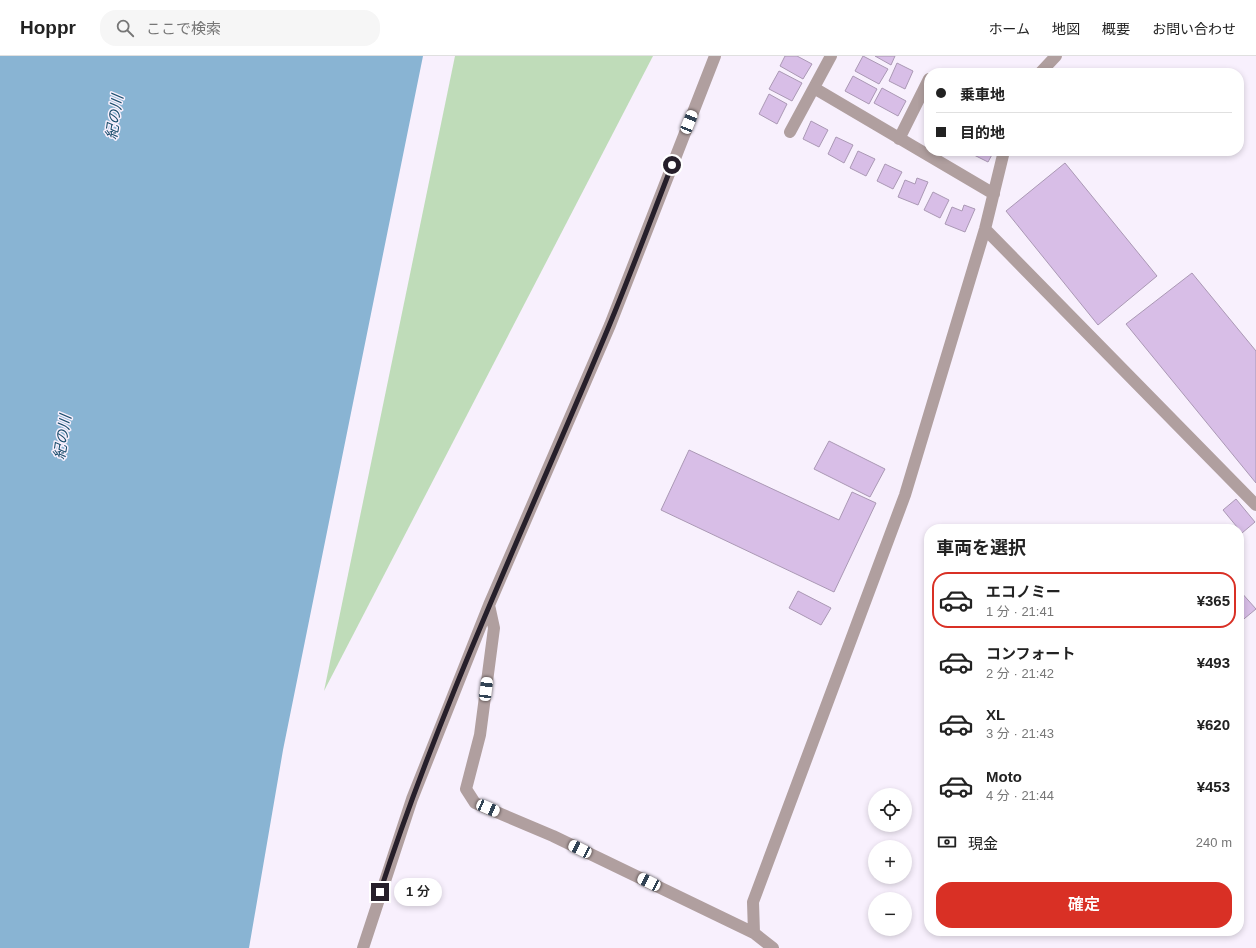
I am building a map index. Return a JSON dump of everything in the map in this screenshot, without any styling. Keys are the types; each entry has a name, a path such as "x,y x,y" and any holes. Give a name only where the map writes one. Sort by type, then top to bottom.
{"street":[{"path":"363,948 412,799 489,605 610,324 715,56"},
{"path":"790,132 831,56"},
{"path":"1045,68 1056,56"},
{"path":"814,88 924,153"},
{"path":"899,139 924,89"},
{"path":"928,156 994,194"},
{"path":"754,933 753,902 905,495 985,229 1003,156"},
{"path":"985,229 1256,505"},
{"path":"489,605 494,628 480,735 466,788 475,803 553,836 754,933 774,948"}],"green space":[{"path":"455,56 653,56 324,691"}],"water":[{"name":"紀の川","path":"0,56 423,56 283,750 249,948 0,948"}],"building":[{"path":"785,56 797,56 812,64 803,79 780,66"},
{"path":"863,56 888,69 879,84 855,71"},
{"path":"875,56 895,56 891,65"},
{"path":"897,63 913,71 905,89 889,81"},
{"path":"779,71 802,83 792,101 769,89"},
{"path":"853,76 877,89 869,104 845,91"},
{"path":"882,88 906,101 898,116 874,103"},
{"path":"769,94 787,104 777,124 759,114"},
{"path":"811,121 828,130 819,147 803,139"},
{"path":"836,137 853,145 844,163 828,154"},
{"path":"858,151 875,159 866,176 850,168"},
{"path":"976,156 991,156 988,162"},
{"path":"1065,163 1157,276 1098,325 1006,211"},
{"path":"885,164 902,172 893,189 877,181"},
{"path":"917,178 928,182 918,205 898,197 905,180 915,184"},
{"path":"933,192 949,200 940,218 924,210"},
{"path":"964,205 975,209 965,232 945,224 952,207 962,211"},
{"path":"1192,273 1256,351 1256,483 1126,324"},
{"path":"829,441 885,469 870,497 814,469"},
{"path":"689,450 839,520 852,492 876,503 834,592 661,510"},
{"path":"1236,499 1255,522 1244,531 1244,524 1235,524 1223,510"},
{"path":"798,591 831,608 821,625 789,608"},
{"path":"1244,596 1256,609 1244,619"}],"route":[{"path":"380,892 412,799 495,591 610,324 672,165"}]}
